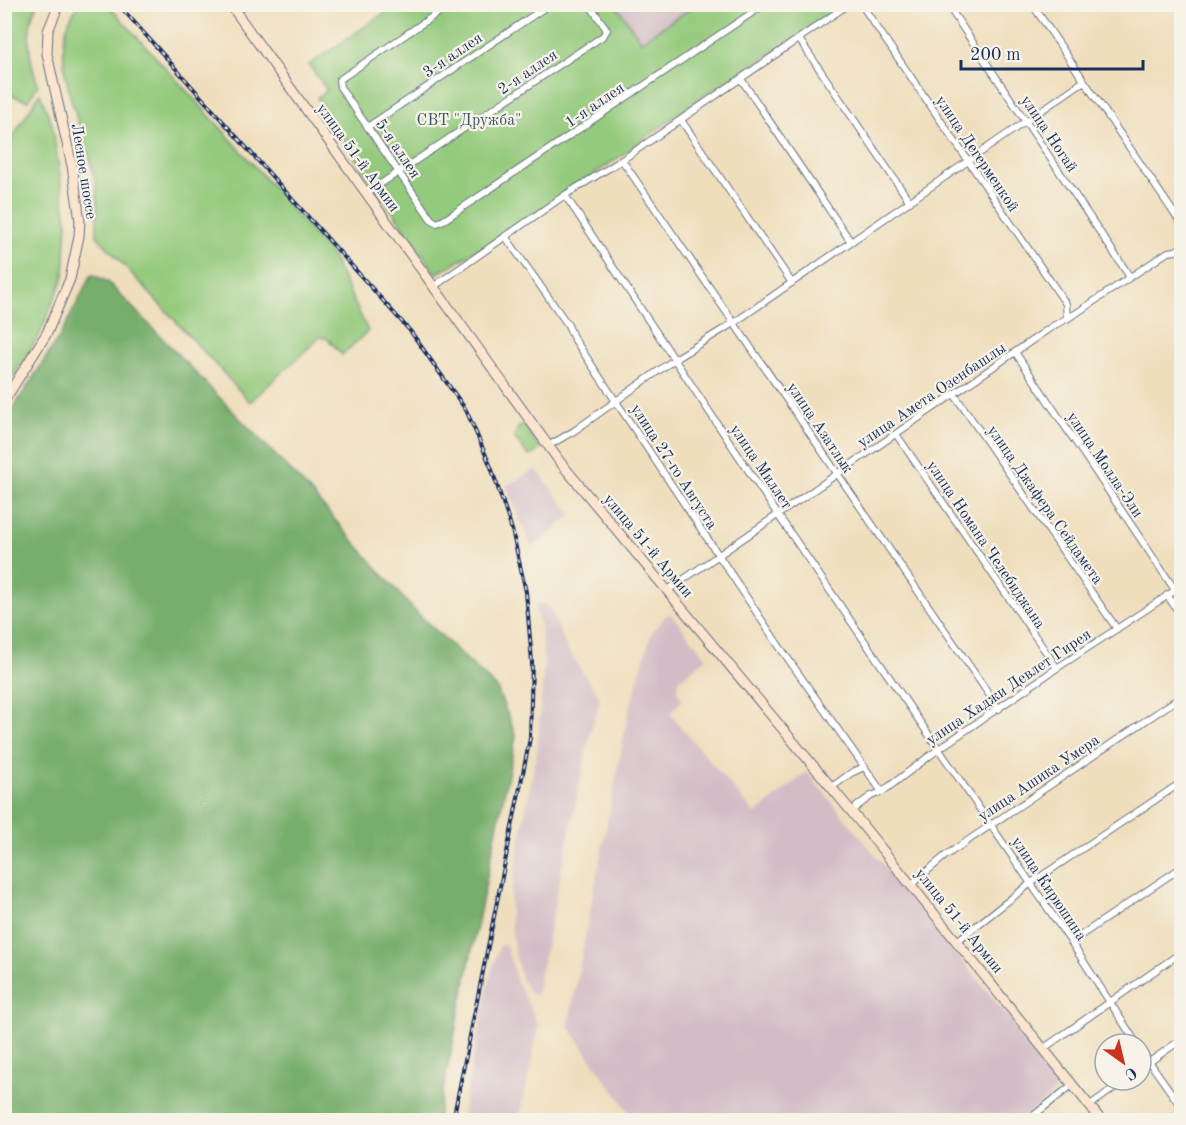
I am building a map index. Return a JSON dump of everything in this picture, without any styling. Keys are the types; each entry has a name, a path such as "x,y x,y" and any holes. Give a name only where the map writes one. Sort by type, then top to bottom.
{"main road":[{"name":"Лесное шоссе","path":"4,401 47,333 70,279 79,236 80,221 72,166 47,54 48,31 60,4"},
{"name":"улица 51-й Армии","path":"233,8 548,446 912,884 1101,1120"}],"street":[{"path":"233,8 248,4"},
{"name":"5-я аллея","path":"436,223 340,87 339,80 451,4"},
{"name":"3-я аллея","path":"369,126 550,4"},
{"name":"2-я аллея","path":"367,193 603,36 607,30 589,4"},
{"name":"1-я аллея","path":"436,223 464,207 765,4"},
{"path":"433,287 565,195 622,160 849,4"},
{"name":"улица Дегерменкой","path":"861,4 967,163 1066,304 1067,319"},
{"name":"улица Ногай","path":"947,4 1130,277"},
{"path":"1032,4 1182,225"},
{"path":"799,39 910,202"},
{"path":"741,79 851,242"},
{"path":"548,446 574,431 675,360 735,322 1084,81"},
{"path":"681,120 792,283"},
{"name":"улица Азатлык","path":"622,160 999,709"},
{"name":"улица Миллет","path":"565,195 882,669 940,748"},
{"name":"улица 27-го Августа","path":"505,236 568,325 573,337 718,555 882,792"},
{"name":"улица Амета Озенбашлы","path":"668,590 1015,352 1168,252 1176,251 1182,246"},
{"name":"улица Молла-Эли","path":"1015,352 1175,590"},
{"name":"улица Джафера Сейдамета","path":"954,394 1117,629"},
{"name":"улица Номана Челебиджана","path":"896,434 1057,668"},
{"name":"улица Хаджи Девлет Гирея","path":"851,811 870,796 882,792 940,748 1057,668 1182,586"},
{"path":"1167,595 1182,618"},
{"name":"улица Ашика Умера","path":"912,884 945,856 1182,696"},
{"name":"улица Кирюшина","path":"940,748 1129,1032"},
{"path":"832,787 851,773 864,767"},
{"path":"957,941 1031,883 1182,782"},
{"path":"1071,942 1182,867"},
{"path":"1044,1048 1182,952"},
{"path":"1153,1059 1182,1039"},
{"path":"1153,1068 1182,1108"},
{"path":"1028,1120 1072,1085"},
{"path":"1089,1106 1108,1092"}],"shaded area":[{"path":"616,5 696,5 641,41"},
{"path":"536,469 572,515 532,548 506,486"},
{"path":"542,603 549,607 569,652 599,696 600,701 590,733 536,995 531,993 521,979 514,949 510,915 511,894 537,752 544,665 541,630 535,606"},
{"path":"671,614 707,658 679,680 677,690 682,700 670,714 755,814 807,772 1058,1077 1055,1092 1022,1120 634,1120 568,1026 628,715 651,634 666,615"},
{"path":"506,945 518,984 539,1026 519,1120 461,1120 490,977 499,947"}],"green space":[{"path":"4,5 37,5 30,25 29,45 38,85 28,101 5,93"},
{"path":"79,5 108,5 229,137 331,254 368,331 342,355 328,339 320,337 250,402 97,236 96,185 65,69 64,46 68,24"},
{"name":"СВТ \"Дружба\"","path":"396,5 616,5 641,41 696,5 844,5 787,44 700,98 617,159 478,250 436,274 317,98 327,90 309,65"},
{"path":"40,93 52,124 67,221 64,276 40,334 5,390 5,149"},
{"path":"92,274 108,282 308,489 413,609 497,688 516,736 437,1120 5,1120 5,421 60,336"},
{"path":"523,425 541,448 531,456 514,437 518,428"}],"railway":[{"path":"118,4 411,332 466,410 491,467 512,530 526,592 532,662 530,738 453,1120"}]}
